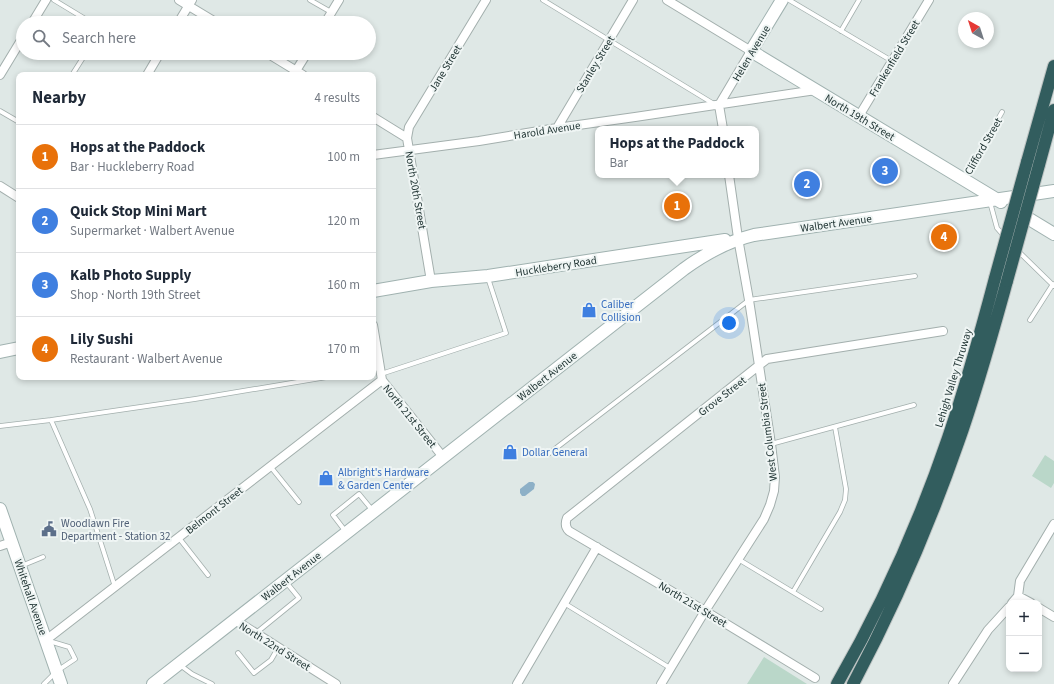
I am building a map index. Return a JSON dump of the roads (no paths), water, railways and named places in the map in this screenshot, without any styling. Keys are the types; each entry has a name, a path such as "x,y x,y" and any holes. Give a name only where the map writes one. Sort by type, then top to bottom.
{"highway":[{"name":"Lehigh Valley Thruway","path":"853,684 904,579 942,488 974,396 1001,279 1033,163 1054,66"},
{"name":"Lehigh Valley Thruway","path":"1033,163 1054,110"},
{"name":"Lehigh Valley Thruway","path":"837,684 873,618 894,574 931,484 1001,279"}],"main road":[{"name":"Helen Avenue","path":"752,52 782,0"},
{"name":"North 19th Street","path":"752,52 964,180 994,200 1054,234"},
{"name":"Walbert Avenue","path":"154,684 701,256 738,238 1054,191"},
{"name":"Huckleberry Road","path":"376,290 488,276 738,238"},
{"path":"0,352 16,349"},
{"name":"Whitehall Avenue","path":"0,509 6,544 20,566 61,684"}],"street":[{"path":"36,16 46,0"},
{"path":"179,0 190,3 208,16"},
{"path":"330,16 339,0"},
{"name":"Jane Street","path":"407,138 409,127 486,0"},
{"name":"Stanley Street","path":"557,128 633,0"},
{"name":"North 19th Street","path":"667,0 752,52"},
{"name":"Frankenfield Street","path":"859,116 929,0"},
{"path":"182,16 190,3"},
{"path":"0,75 16,49"},
{"name":"Helen Avenue","path":"717,105 752,52"},
{"path":"276,60 293,72"},
{"path":"295,72 302,60"},
{"path":"149,72 156,61"},
{"name":"Harold Avenue","path":"376,155 479,141 816,90"},
{"path":"717,105 722,126"},
{"name":"North 20th Street","path":"376,119 407,138 431,282"},
{"name":"West Columbia Street","path":"661,684 705,611 764,519 774,491 771,444 729,178"},
{"path":"0,186 16,196"},
{"name":"Grove Street","path":"570,531 566,527 565,522 567,518 767,359 942,331"},
{"name":"North 21st Street","path":"376,349 379,373 443,457"},
{"name":"Belmont Street","path":"46,640 270,466 371,380"},
{"path":"1015,600 1018,596 1020,581 1054,524"},
{"name":"North 21st Street","path":"570,531 815,678"},
{"path":"516,684 596,547"},
{"path":"1018,596 1025,600"},
{"path":"953,684 988,630 1006,610"},
{"path":"1042,610 1054,617"},
{"name":"North 22nd Street","path":"235,620 336,684"}],"lane":[{"path":"54,0 80,16"},
{"path":"310,0 332,13"},
{"path":"542,0 717,105"},
{"path":"789,0 892,61"},
{"path":"841,31 859,0"},
{"path":"74,72 82,60"},
{"path":"0,111 16,120"},
{"name":"Clifford Street","path":"964,180 1002,112"},
{"path":"994,200 997,228 1010,242"},
{"path":"1014,246 1053,285 1030,320"},
{"name":"Belmont Street","path":"379,373 506,333 488,276"},
{"path":"547,455 749,300 915,276"},
{"path":"0,426 195,399 309,380"},
{"path":"771,444 914,405"},
{"path":"51,420 90,509 115,587"},
{"path":"793,592 840,512 845,500 846,489 835,427"},
{"path":"270,466 299,502"},
{"path":"347,533 333,515 359,494 373,512"},
{"path":"179,538 208,576"},
{"path":"20,566 43,557"},
{"path":"738,559 821,608"},
{"path":"255,634 298,598 285,581"},
{"path":"564,603 671,668"},
{"path":"44,684 57,671 75,659 69,647 46,640"},
{"path":"238,653 254,673 271,660 278,648"},
{"path":"179,664 192,674 212,684"}],"water":[{"path":"529,482 533,482 535,484 534,489 525,496 522,496 520,489"}],"place":[{"name":"Kalb Photo Supply","path":"885,171"},
{"name":"Quick Stop Mini Mart","path":"807,184"},
{"name":"Hops at the Paddock","path":"677,206"},
{"name":"Lily Sushi","path":"944,237"},
{"name":"Caliber Collision","path":"589,310"},
{"name":"Dollar General","path":"510,452"},
{"name":"Albright's Hardware & Garden Center","path":"326,478"},
{"name":"Woodlawn Fire Department - Station 32","path":"49,529"}]}
